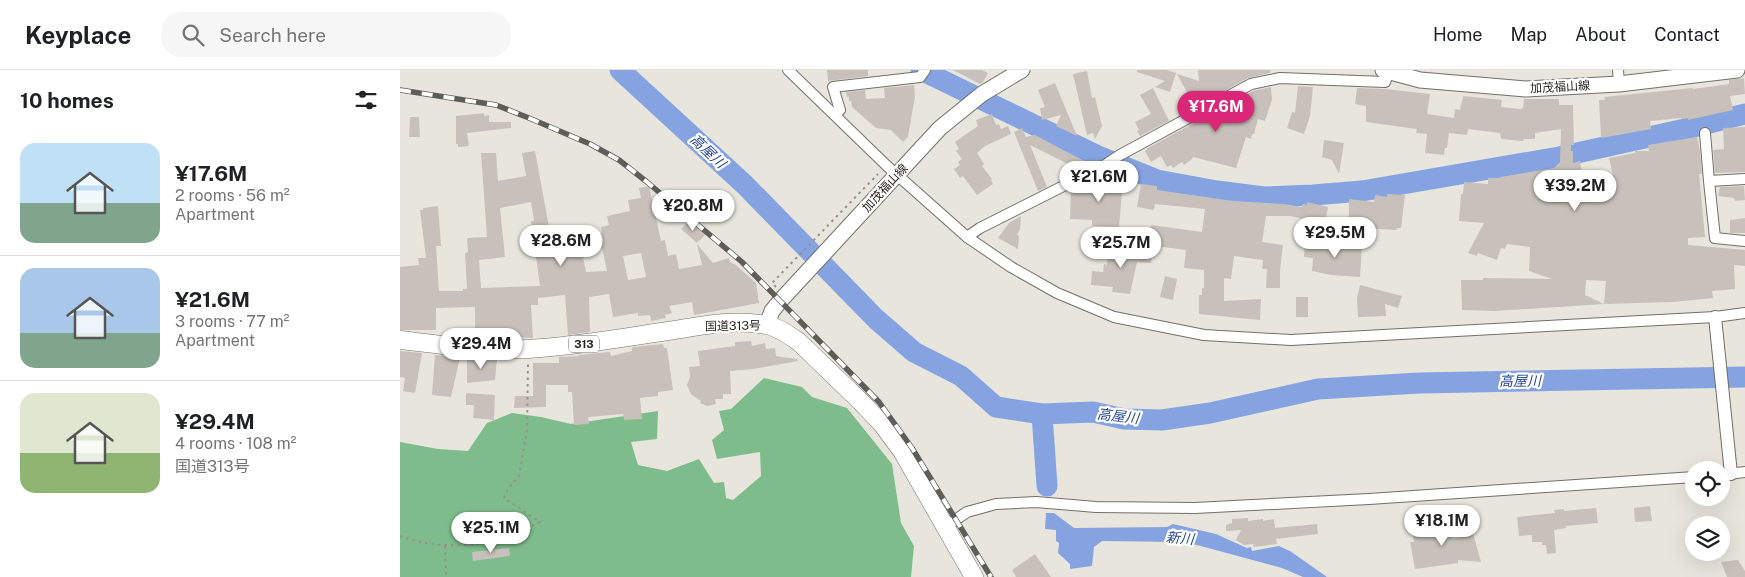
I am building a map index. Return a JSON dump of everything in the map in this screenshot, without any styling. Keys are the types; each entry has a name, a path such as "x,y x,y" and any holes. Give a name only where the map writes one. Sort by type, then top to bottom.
{"highway":[{"name":"国道313号","path":"400,340 462,348 528,349 590,343 707,325 746,323 767,325 786,333 799,342 882,424 902,451 974,577"}],"main road":[{"name":"加茂福山線","path":"767,325 772,311 892,169 982,94 1022,70"},
{"name":"加茂福山線","path":"1386,71 1420,80 1526,89 1618,77 1737,70"}],"street":[{"path":"788,70 967,237 1011,267 1058,293 1114,317 1204,335 1292,340 1715,317 1745,313"},
{"path":"967,237 980,228 1105,165 1251,84 1280,78 1335,75 1385,82 1386,71"},
{"path":"835,113 840,110 833,87 923,73"},
{"path":"1705,133 1708,182 1715,238 1745,241"},
{"path":"1708,182 1745,179"},
{"path":"1715,317 1725,461"},
{"path":"1730,474 1745,472"},
{"path":"945,527 966,512 996,504 1036,502 1096,507 1195,508 1685,478"}],"path":[{"path":"772,283 892,169"},
{"path":"400,536 420,542 445,546 481,543 506,538 540,522 504,498 508,489 519,476 527,430 528,349"},
{"path":"445,546 446,577"}],"green space":[{"path":"764,378 802,387 812,397 847,408 892,464 901,523 914,546 911,577 400,577 400,442 438,449 468,451 487,423 512,413 571,424 658,411 657,439 631,442 638,465 667,471 699,459 714,483 724,482 726,498 733,500 761,476 760,452 717,459 712,440 724,430 719,411 731,409"}],"water":[{"path":"1046,513 1054,513 1074,528 1167,527 1173,524 1216,534 1247,548 1251,547 1252,551 1279,546 1290,551 1327,577 1303,577 1282,568 1197,545 1177,542 1102,541 1094,547 1092,566 1070,569 1070,564 1058,553 1059,543 1056,541 1056,530 1045,529"}],"building":[{"path":"827,70 868,70 868,76 828,81"},
{"path":"953,70 982,70 988,73 980,84"},
{"path":"1137,70 1166,70 1176,73 1170,92 1155,87 1165,81 1137,72"},
{"path":"1198,70 1270,70 1270,73 1248,78 1195,107 1177,74 1199,81"},
{"path":"1087,71 1092,98 1095,97 1102,126 1095,139 1093,133 1087,135 1073,74"},
{"path":"1744,78 1745,94 1730,96 1733,110 1688,120 1688,118 1681,118 1650,121 1651,129 1601,138 1599,100 1605,100 1604,97 1693,89 1729,84 1729,80"},
{"path":"1055,83 1077,136 1056,126 1061,115 1042,120 1040,108 1045,107 1038,90"},
{"path":"914,85 915,96 908,137 903,142 891,130 876,128 852,107 846,92 865,90 866,99 885,98 884,88"},
{"path":"1298,86 1313,87 1310,116 1304,134 1287,128 1292,112 1295,113"},
{"path":"1271,87 1272,100 1265,121 1258,119 1251,139 1246,137 1236,168 1193,157 1184,165 1182,162 1173,168 1171,165 1167,167 1161,156 1151,162 1145,151 1146,149 1253,91"},
{"path":"1153,88 1169,121 1140,136 1135,122 1151,114 1140,95"},
{"path":"1357,88 1430,94 1427,114 1454,118 1455,109 1460,110 1463,96 1502,100 1501,107 1520,109 1523,108 1524,99 1559,99 1559,105 1573,105 1574,145 1571,145 1571,151 1573,151 1573,163 1580,161 1582,174 1590,175 1605,195 1607,176 1613,176 1609,158 1635,153 1635,151 1649,151 1648,145 1697,137 1702,174 1699,174 1705,237 1688,238 1688,245 1745,250 1745,266 1734,265 1735,289 1712,291 1713,298 1673,302 1495,311 1462,310 1461,280 1483,280 1483,278 1552,279 1529,271 1530,247 1507,244 1505,249 1501,248 1497,260 1478,253 1477,256 1468,253 1484,223 1459,221 1464,182 1488,184 1488,178 1501,178 1554,168 1560,162 1561,129 1535,133 1535,139 1524,139 1523,141 1501,139 1500,133 1468,129 1467,135 1449,133 1444,155 1425,153 1427,134 1416,133 1417,129 1366,122 1366,106 1355,104","holes":["1586,280 1606,281 1604,304 1585,295"]},
{"path":"484,113 484,116 489,115 489,122 511,122 511,128 467,133 469,146 458,147 458,144 456,144 456,116"},
{"path":"992,114 996,125 999,124 1001,129 1008,126 1011,134 985,146 977,153 984,164 982,166 992,179 993,184 977,195 963,176 960,178 954,169 960,165 958,162 962,159 956,151 959,149 955,142 978,126 976,120"},
{"path":"410,117 419,117 420,137 409,137"},
{"path":"1745,127 1745,172 1715,173 1713,150 1724,149 1723,128"},
{"path":"1022,128 1026,137 1035,135 1084,161 1080,170 1030,145 1047,187 1038,191 1014,132"},
{"path":"1324,140 1344,143 1339,174 1332,160 1322,157"},
{"path":"535,151 553,249 581,247 586,272 607,271 602,248 599,249 596,235 602,233 601,227 609,225 607,216 630,211 628,200 641,198 639,188 649,186 661,241 665,240 668,256 676,254 679,269 702,265 697,244 713,263 729,258 730,262 756,283 759,303 694,315 692,302 669,306 672,313 665,315 666,318 651,321 650,315 638,316 638,313 613,317 609,294 589,297 590,332 568,335 565,295 538,298 538,305 531,305 533,338 475,337 475,307 436,308 436,330 400,330 400,267 419,265 418,258 426,258 420,210 438,206 441,246 436,246 439,291 463,291 463,289 467,289 465,253 468,252 467,238 487,237 481,153 496,153 498,181 526,176 522,153","holes":["531,202 534,221 531,221 540,286 481,288 479,260 505,257 500,208","641,253 646,277 628,280 623,256"]},
{"path":"1107,174 1123,180 1119,227 1092,226 1092,220 1070,219 1071,190 1077,187 1099,188 1100,184 1106,185"},
{"path":"1141,184 1157,186 1157,190 1233,201 1302,207 1303,204 1307,205 1307,202 1328,207 1325,224 1290,216 1266,216 1262,242 1283,245 1280,288 1266,288 1267,269 1262,269 1263,260 1234,256 1231,279 1224,278 1224,301 1261,299 1260,320 1199,314 1199,295 1202,295 1202,288 1204,288 1204,270 1184,268 1186,250 1148,245 1151,225 1202,232 1205,209 1155,204 1154,210 1137,207"},
{"path":"1744,186 1745,200 1735,201 1734,198 1718,196 1720,187"},
{"path":"1387,194 1405,195 1401,228 1396,230 1365,228 1363,232 1349,229 1349,199 1374,202 1375,195 1387,197"},
{"path":"1021,216 1020,229 1017,235 1019,236 1018,249 998,238 1009,223"},
{"path":"1745,218 1745,233 1730,233 1730,220"},
{"path":"690,220 705,235 697,243 681,229"},
{"path":"1305,240 1321,241 1321,246 1344,248 1344,243 1362,245 1360,277 1331,275 1312,271 1313,258 1304,257"},
{"path":"1109,246 1129,249 1153,249 1151,263 1137,262 1130,294 1112,292 1113,287 1091,285 1092,271 1103,272 1104,264 1107,265"},
{"path":"1165,276 1177,279 1173,300 1160,297"},
{"path":"1360,285 1402,296 1398,308 1385,304 1386,316 1358,317 1357,298"},
{"path":"1296,297 1308,297 1308,317 1296,317"},
{"path":"751,341 752,346 765,343 766,349 775,348 776,356 797,359 798,361 730,371 731,394 723,394 723,399 715,399 716,404 707,406 700,403 701,401 691,394 687,385 690,377 689,367 700,366 698,351 735,346 735,342"},
{"path":"663,344 664,348 667,348 673,390 658,392 658,396 640,398 642,419 624,420 623,414 588,417 589,424 574,425 572,392 568,392 568,385 546,385 546,407 514,408 515,396 533,396 533,363 559,363 559,357 610,352 611,356 632,351 632,347"},
{"path":"400,351 422,353 415,393 403,391 405,378 400,377"},
{"path":"435,355 460,357 451,397 432,395"},
{"path":"467,358 497,360 495,380 467,383"},
{"path":"466,393 495,395 494,420 473,418 474,405 466,405"},
{"path":"1650,506 1652,521 1635,522 1634,508"},
{"path":"1596,508 1598,523 1566,526 1566,528 1554,530 1556,553 1547,554 1546,545 1542,545 1542,542 1532,542 1532,535 1519,536 1517,517 1555,513 1554,510"},
{"path":"1248,518 1248,521 1274,519 1275,528 1317,524 1318,534 1276,539 1277,544 1254,547 1253,544 1244,545 1236,540 1241,530 1226,531 1226,525 1232,523 1232,519"},
{"path":"1451,523 1453,539 1473,533 1481,562 1458,560 1458,563 1415,569 1410,542 1414,542 1412,529"},
{"path":"509,548 510,556 473,561 472,552"},
{"path":"1035,554 1051,577 1016,577 1012,570"},
{"path":"1738,560 1745,571 1745,577 1727,577 1721,562"}],"waterway":[{"name":"高屋川","path":"620,70 745,185 876,319 914,352 961,376 996,407 1042,414 1093,412 1124,419 1162,420 1210,413 1318,389 1419,383 1745,377"},
{"path":"921,70 1098,156 1157,180 1264,197 1362,191 1559,157 1745,114"},
{"name":"新川","path":"1042,414 1047,486"}],"railway":[{"path":"400,90 496,105 590,144 619,160 647,182 742,262 879,402 912,448 991,577"}]}
